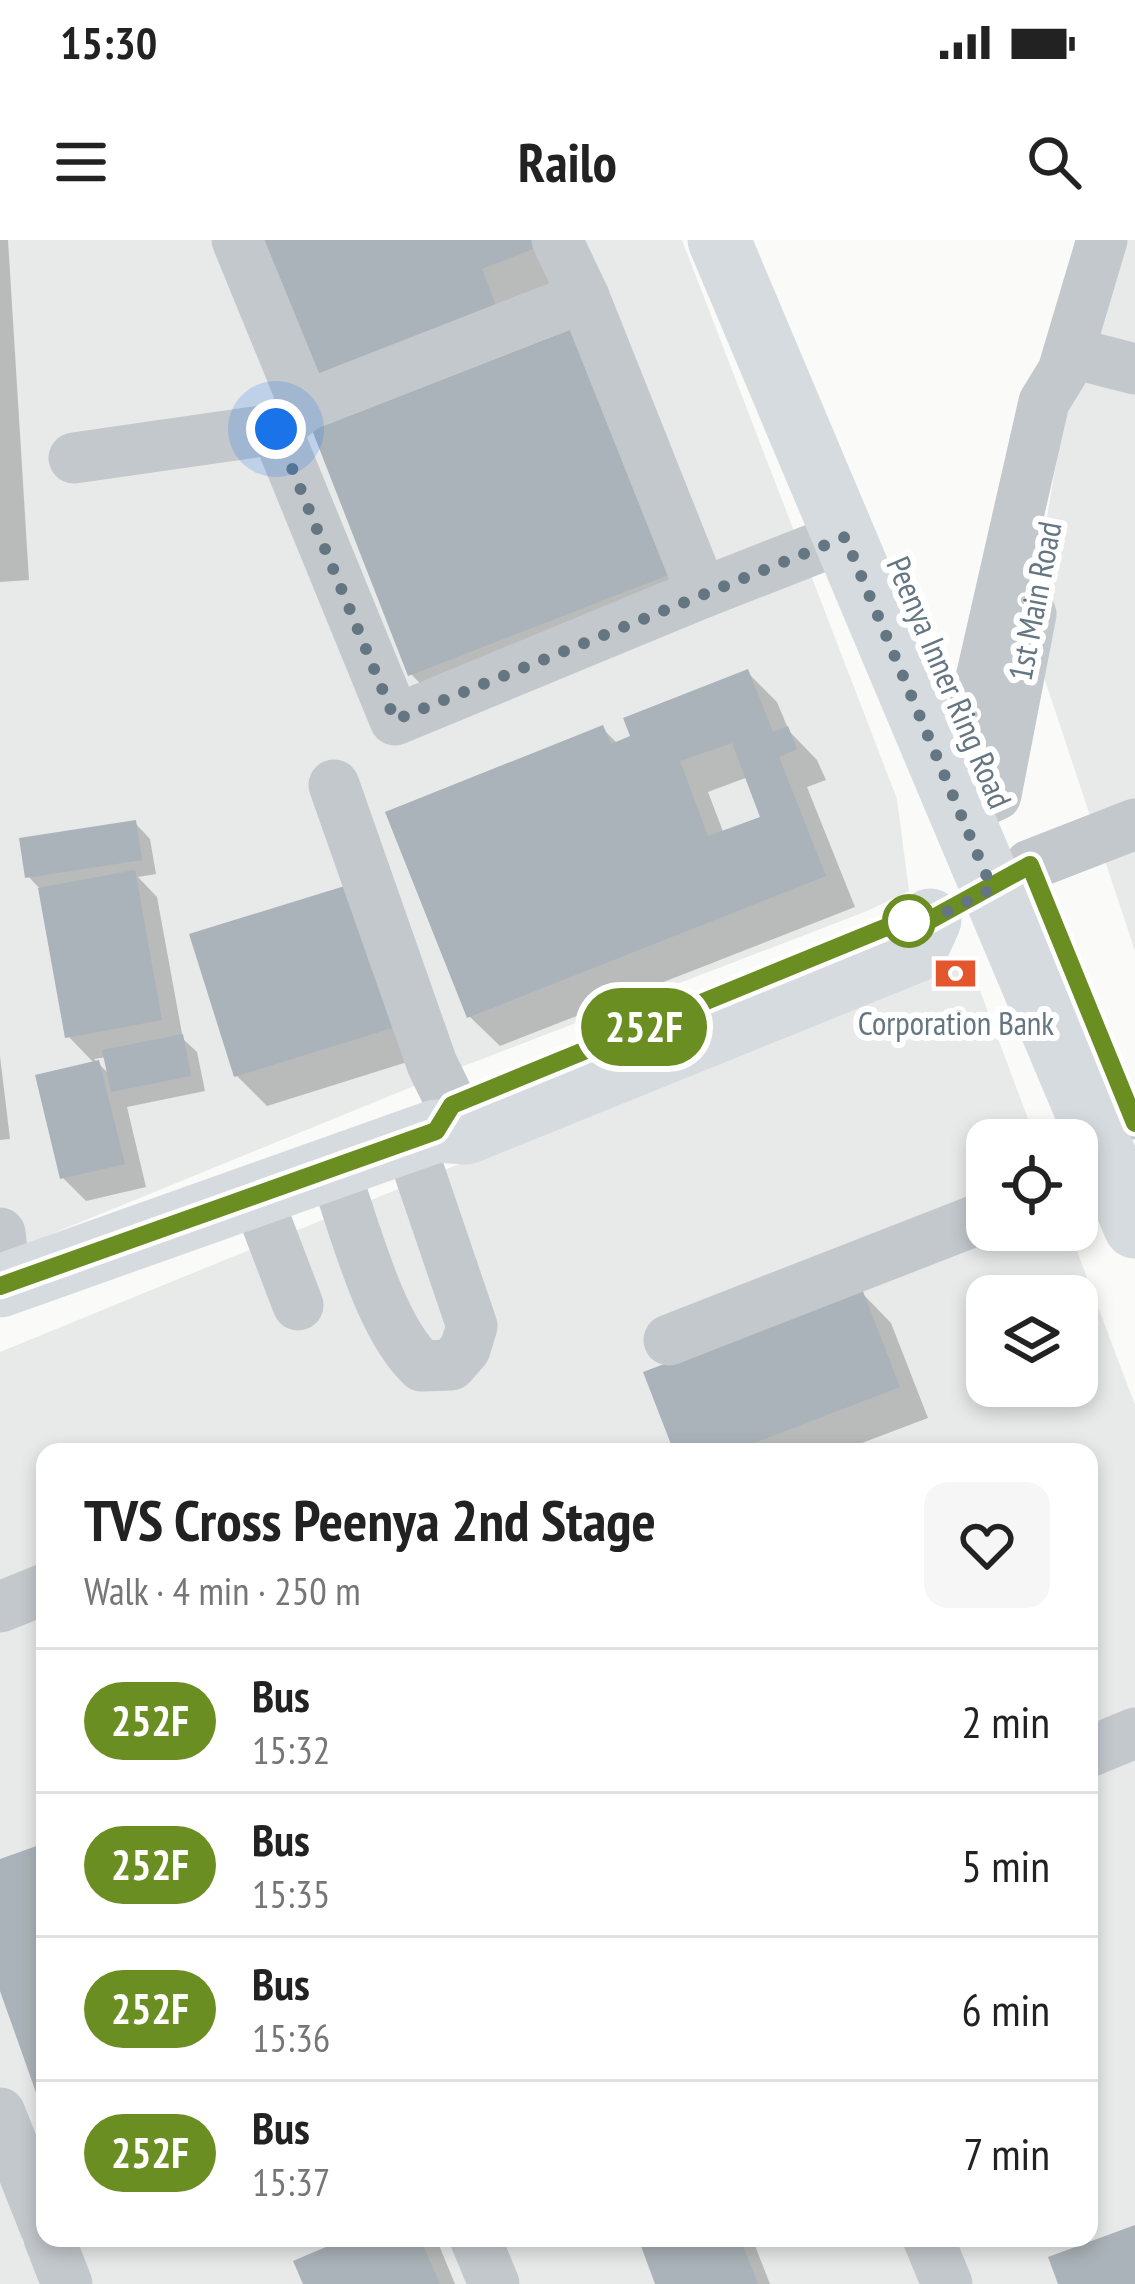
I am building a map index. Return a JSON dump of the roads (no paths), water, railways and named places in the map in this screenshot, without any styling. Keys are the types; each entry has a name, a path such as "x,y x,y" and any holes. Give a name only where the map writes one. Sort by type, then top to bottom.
{"main road":[{"name":"Peenya Inner Ring Road","path":"719,240 845,537 966,773"},
{"name":"Peenya Inner Ring Road","path":"765,240 966,773 1118,1140 1135,1226"},
{"path":"2,1267 256,1195 432,1125 466,1133 916,951 930,920 1011,877"}],"street":[{"path":"237,240 291,418 395,720 845,537"},
{"path":"557,240 701,593"},
{"name":"1st Main Road","path":"966,773 1044,402 1066,361 1102,240"},
{"path":"74,458 291,418 584,297"},
{"path":"1066,361 1135,370"},
{"name":"1st Main Road","path":"966,773 1071,409 1066,361"},
{"path":"333,1167 404,1350 422,1366 451,1365 465,1348 472,1326 432,1125 432,1064 334,785"},
{"path":"1011,877 1135,824"},
{"path":"256,1195 298,1305"},
{"path":"669,1340 966,1224"},
{"path":"0,1607 36,1593"},
{"path":"1098,1748 1135,1733"},
{"path":"0,2113 30,2197"},
{"path":"53,2247 68,2284"},
{"path":"479,2247 494,2284"},
{"path":"932,2247 946,2284"}],"place":[{"name":"Corporation Bank","path":"956,974"}]}
